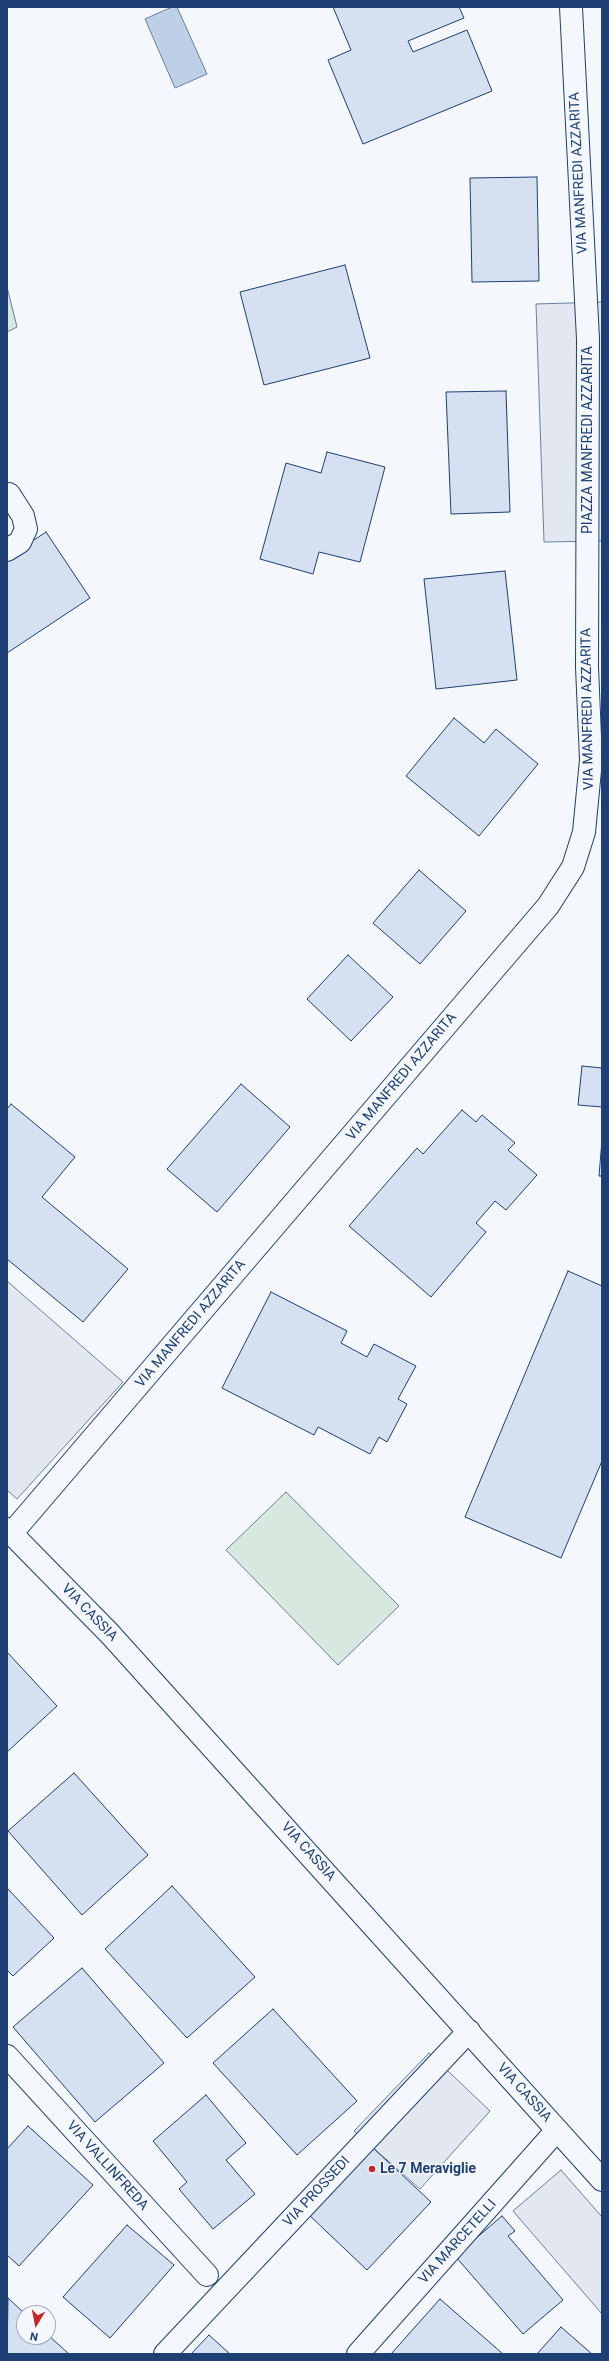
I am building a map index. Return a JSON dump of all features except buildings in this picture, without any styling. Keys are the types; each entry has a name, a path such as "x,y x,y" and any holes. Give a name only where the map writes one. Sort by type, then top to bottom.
{"street":[{"name":"VIA MANFREDI AZZARITA","path":"571,7 595,338"},
{"name":"PIAZZA MANFREDI AZZARITA","path":"589,541 595,338"},
{"path":"7,550 20,542 26,529 23,516 8,489"},
{"name":"VIA MANFREDI AZZARITA","path":"9,1532 548,906 574,867 584,832 590,784 587,668 589,541"},
{"name":"VIA CASSIA","path":"9,1532 110,1634 602,2180"},
{"name":"VIA PROSSEDI","path":"165,2354 469,2031"},
{"name":"VIA VALLINFREDA","path":"7,2056 207,2275"},
{"name":"VIA MARCETELLI","path":"358,2354 557,2130"}],"shaded area":[{"path":"7,287 17,327 7,332"},
{"path":"602,302 602,541 544,542 536,304"},
{"path":"7,1281 123,1382 17,1499 7,1490"},
{"path":"286,1492 399,1606 338,1665 226,1550"},
{"path":"429,2053 490,2111 420,2189 354,2131"},
{"path":"561,2170 602,2217 602,2314 513,2211"}],"water":[{"path":"172,7 177,7 207,74 175,88 145,19"}],"place":[{"name":"Le 7 Meraviglie","path":"372,2169"}]}
